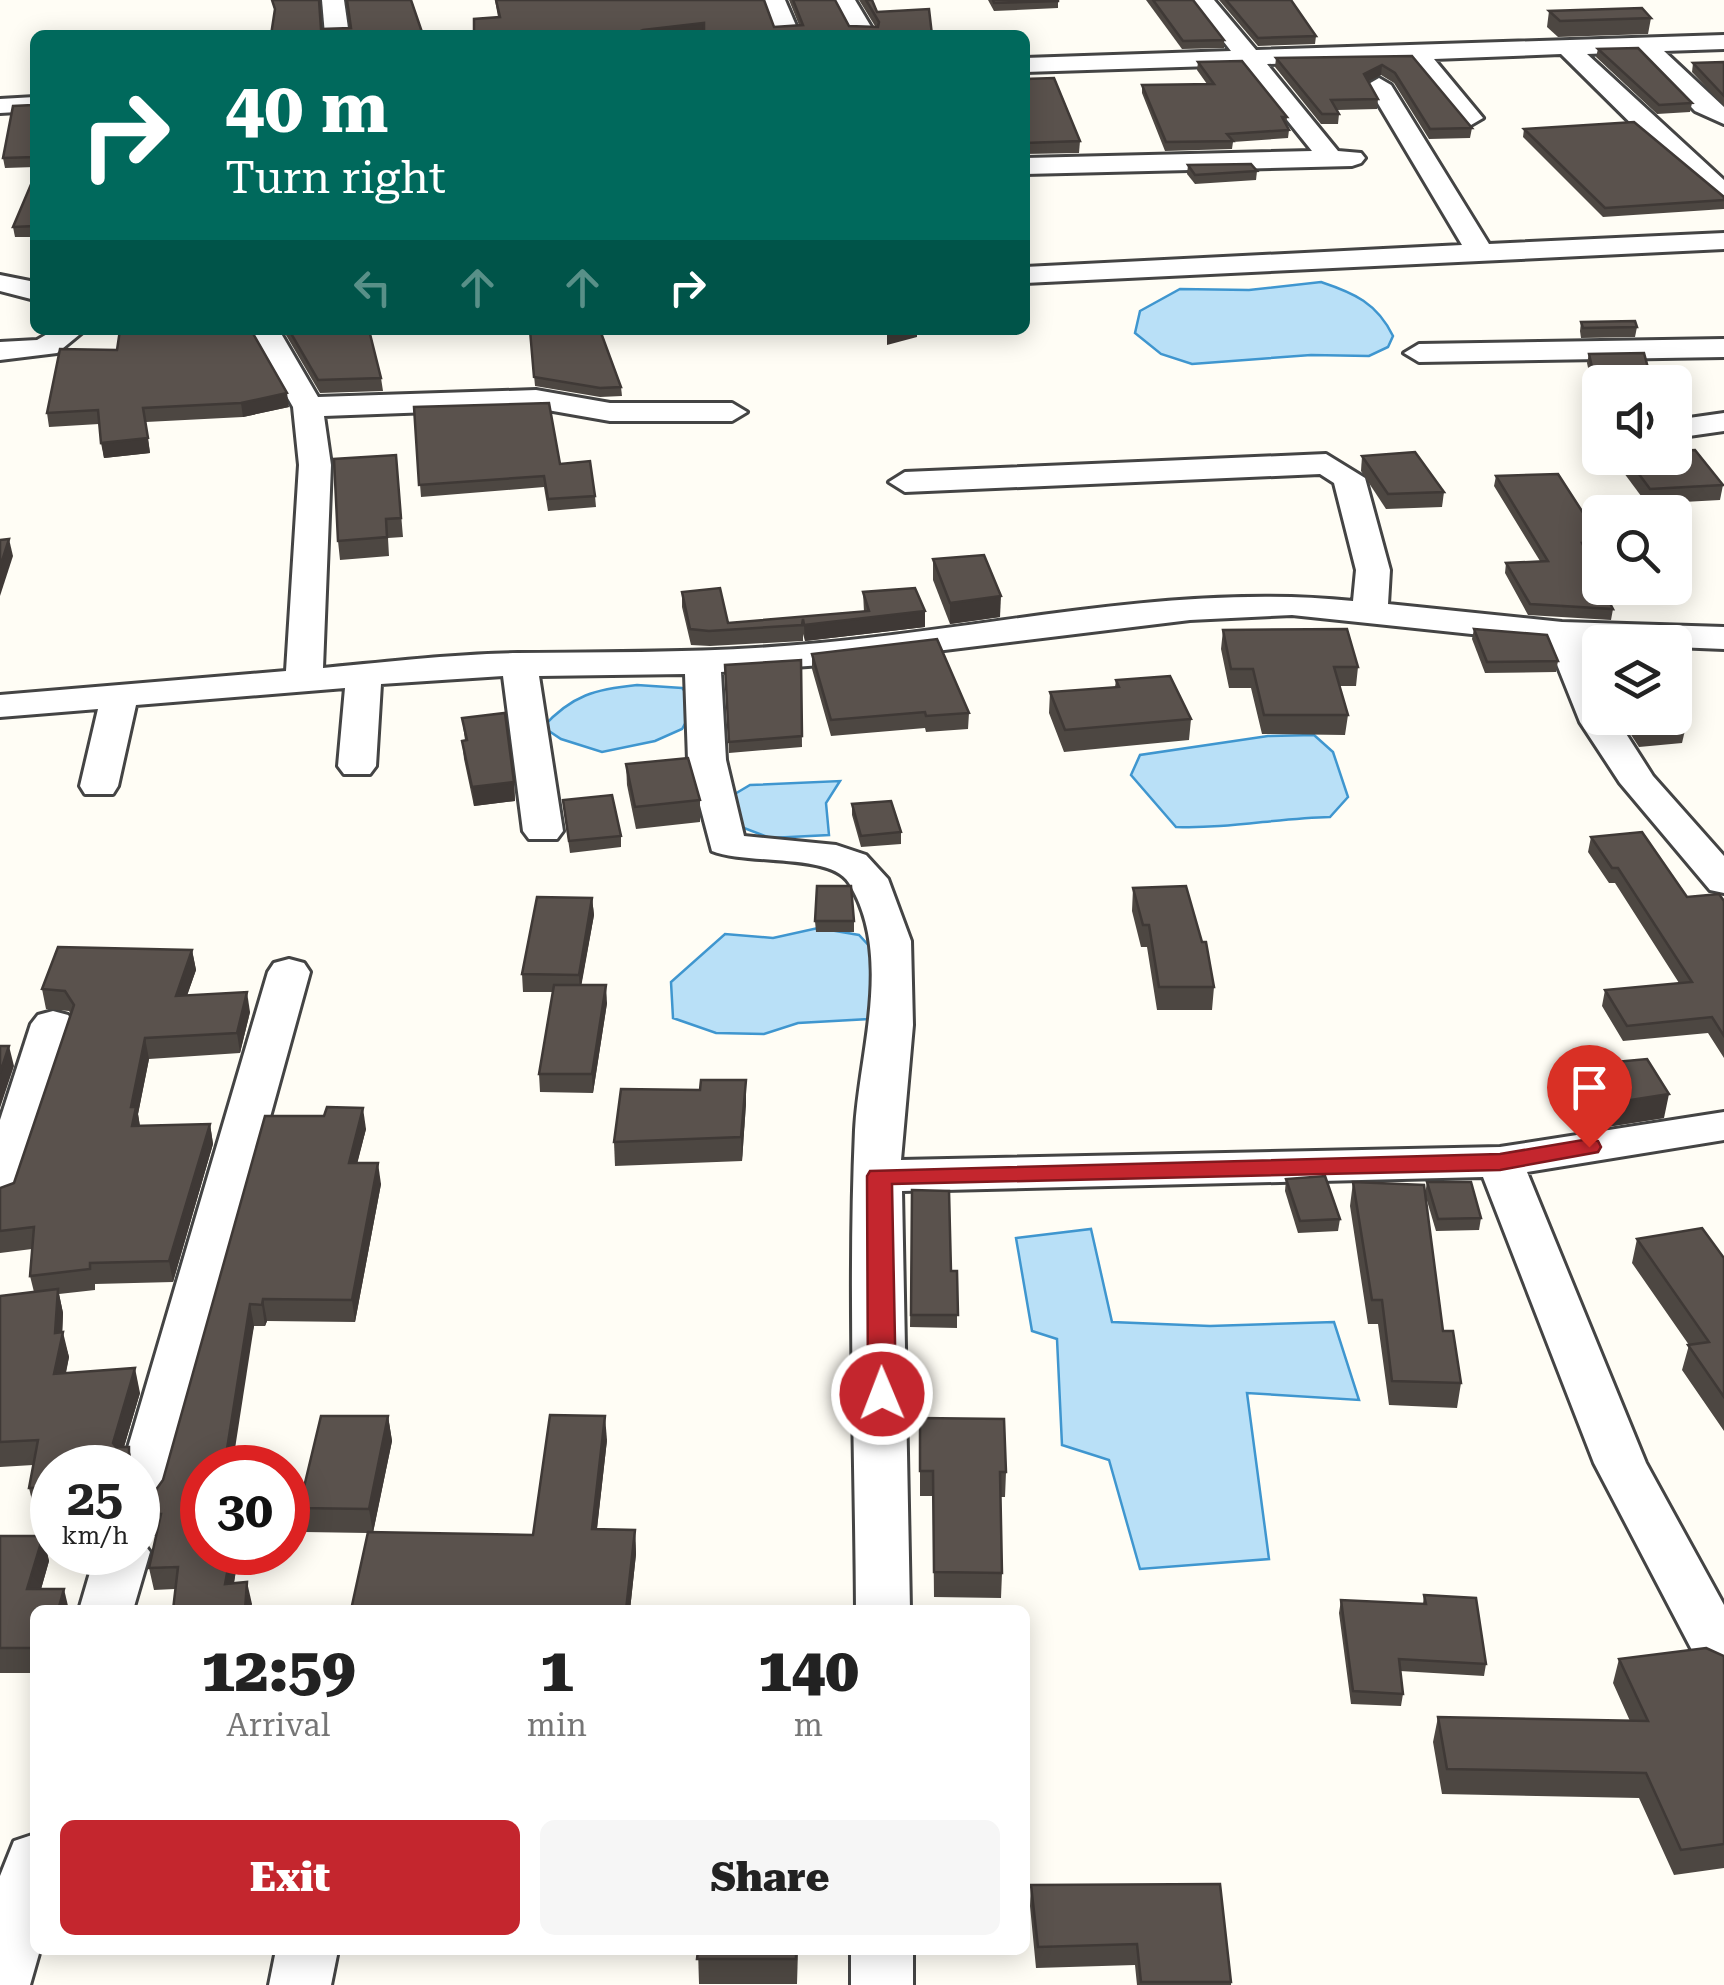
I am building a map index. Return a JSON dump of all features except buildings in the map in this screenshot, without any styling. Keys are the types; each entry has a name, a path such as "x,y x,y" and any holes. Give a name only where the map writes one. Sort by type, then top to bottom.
{"street":[{"path":"333,0 336,30"},
{"path":"774,0 786,30"},
{"path":"844,0 861,30"},
{"path":"1030,166 1341,158 1249,58 1202,0"},
{"path":"1030,65 1724,42"},
{"path":"1645,45 1691,91 1724,117"},
{"path":"1568,48 1670,148 1724,193"},
{"path":"1416,52 1471,118"},
{"path":"1379,86 1478,250"},
{"path":"1691,91 1724,90"},
{"path":"0,106 30,104"},
{"path":"1030,275 1276,268 1478,250 1724,242"},
{"path":"0,284 30,289"},
{"path":"0,350 40,350 66,335"},
{"path":"267,335 308,407 316,464 304,679"},
{"path":"1419,353 1724,348"},
{"path":"308,407 536,399 610,412 732,412"},
{"path":"1692,427 1724,422"},
{"path":"905,482 1326,464 1349,478 1372,570 1370,610"},
{"path":"0,706 520,664 702,663 822,654 1190,610 1292,605 1370,610 1562,634 1724,638"},
{"path":"1562,634 1598,722 1639,783 1724,881"},
{"path":"702,663 707,760 726,843 738,848 822,854 852,862 868,879 890,941 891,1025 878,1128 883,1605"},
{"path":"520,664 544,831"},
{"path":"357,766 364,674"},
{"path":"99,786 120,695"},
{"path":"154,1445 289,972"},
{"path":"0,1191 53,1024"},
{"path":"879,1176 1500,1162 1724,1126"},
{"path":"1500,1162 1620,1463 1724,1657"},
{"path":"107,1605 116,1575"},
{"path":"0,1982 30,1877"},
{"path":"300,1985 306,1955"},
{"path":"882,1955 882,1985"}],"water":[{"path":"1321,282 1372,307 1393,336 1388,347 1369,356 1311,355 1192,364 1161,354 1135,333 1140,311 1180,289 1249,290"},
{"path":"637,685 682,688 696,704 682,729 655,741 602,752 561,739 543,727 564,708 586,696"},
{"path":"1314,735 1333,752 1348,797 1330,817 1176,827 1131,775 1140,755 1268,736"},
{"path":"840,781 826,803 829,835 770,838 736,825 728,798 750,785"},
{"path":"818,928 859,935 885,963 869,1019 798,1023 764,1034 716,1033 673,1018 671,982 725,934 773,938"},
{"path":"1091,1229 1112,1322 1210,1326 1334,1322 1359,1400 1247,1393 1269,1559 1140,1569 1109,1460 1062,1445 1057,1339 1032,1331 1016,1238"}],"route":[{"path":"882,1394 879,1176 1500,1162 1589,1147"}]}
